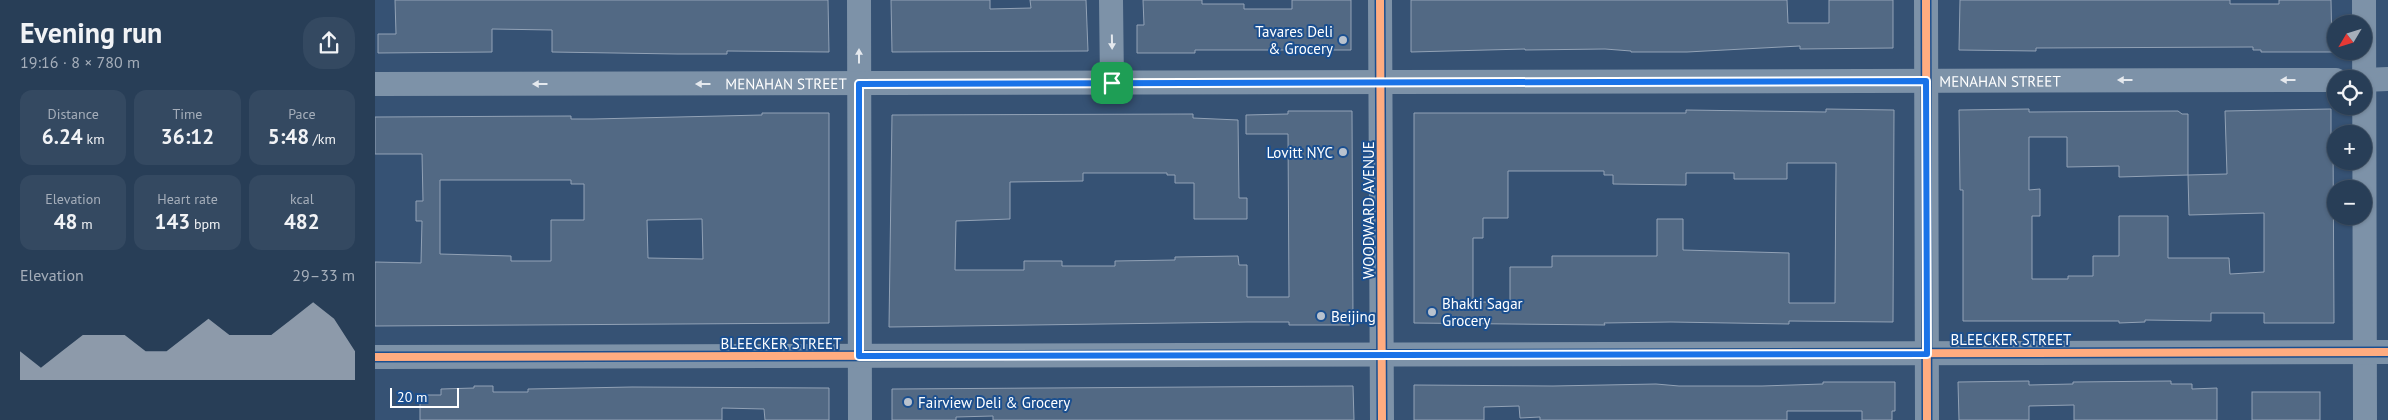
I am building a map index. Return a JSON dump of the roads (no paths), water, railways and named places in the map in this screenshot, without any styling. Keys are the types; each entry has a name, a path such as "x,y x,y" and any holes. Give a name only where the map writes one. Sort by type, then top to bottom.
{"street":[{"path":"859,0 859,420"},
{"path":"1111,0 1112,83"},
{"name":"WOODWARD AVENUE","path":"1381,0 1382,420"},
{"path":"1926,0 1927,420"},
{"path":"2364,0 2364,70"},
{"name":"MENAHAN STREET","path":"375,84 2327,80"},
{"path":"2372,80 2388,80"},
{"path":"2365,420 2377,352 2366,115"},
{"name":"BLEECKER STREET","path":"375,357 2377,352"}],"place":[{"name":"Tavares Deli & Grocery","path":"1343,40"},
{"name":"Lovitt NYC","path":"1343,152"},
{"name":"Bhakti Sagar Grocery","path":"1432,312"},
{"name":"Beijing","path":"1321,316"},
{"name":"Fairview Deli & Grocery","path":"908,402"}]}
